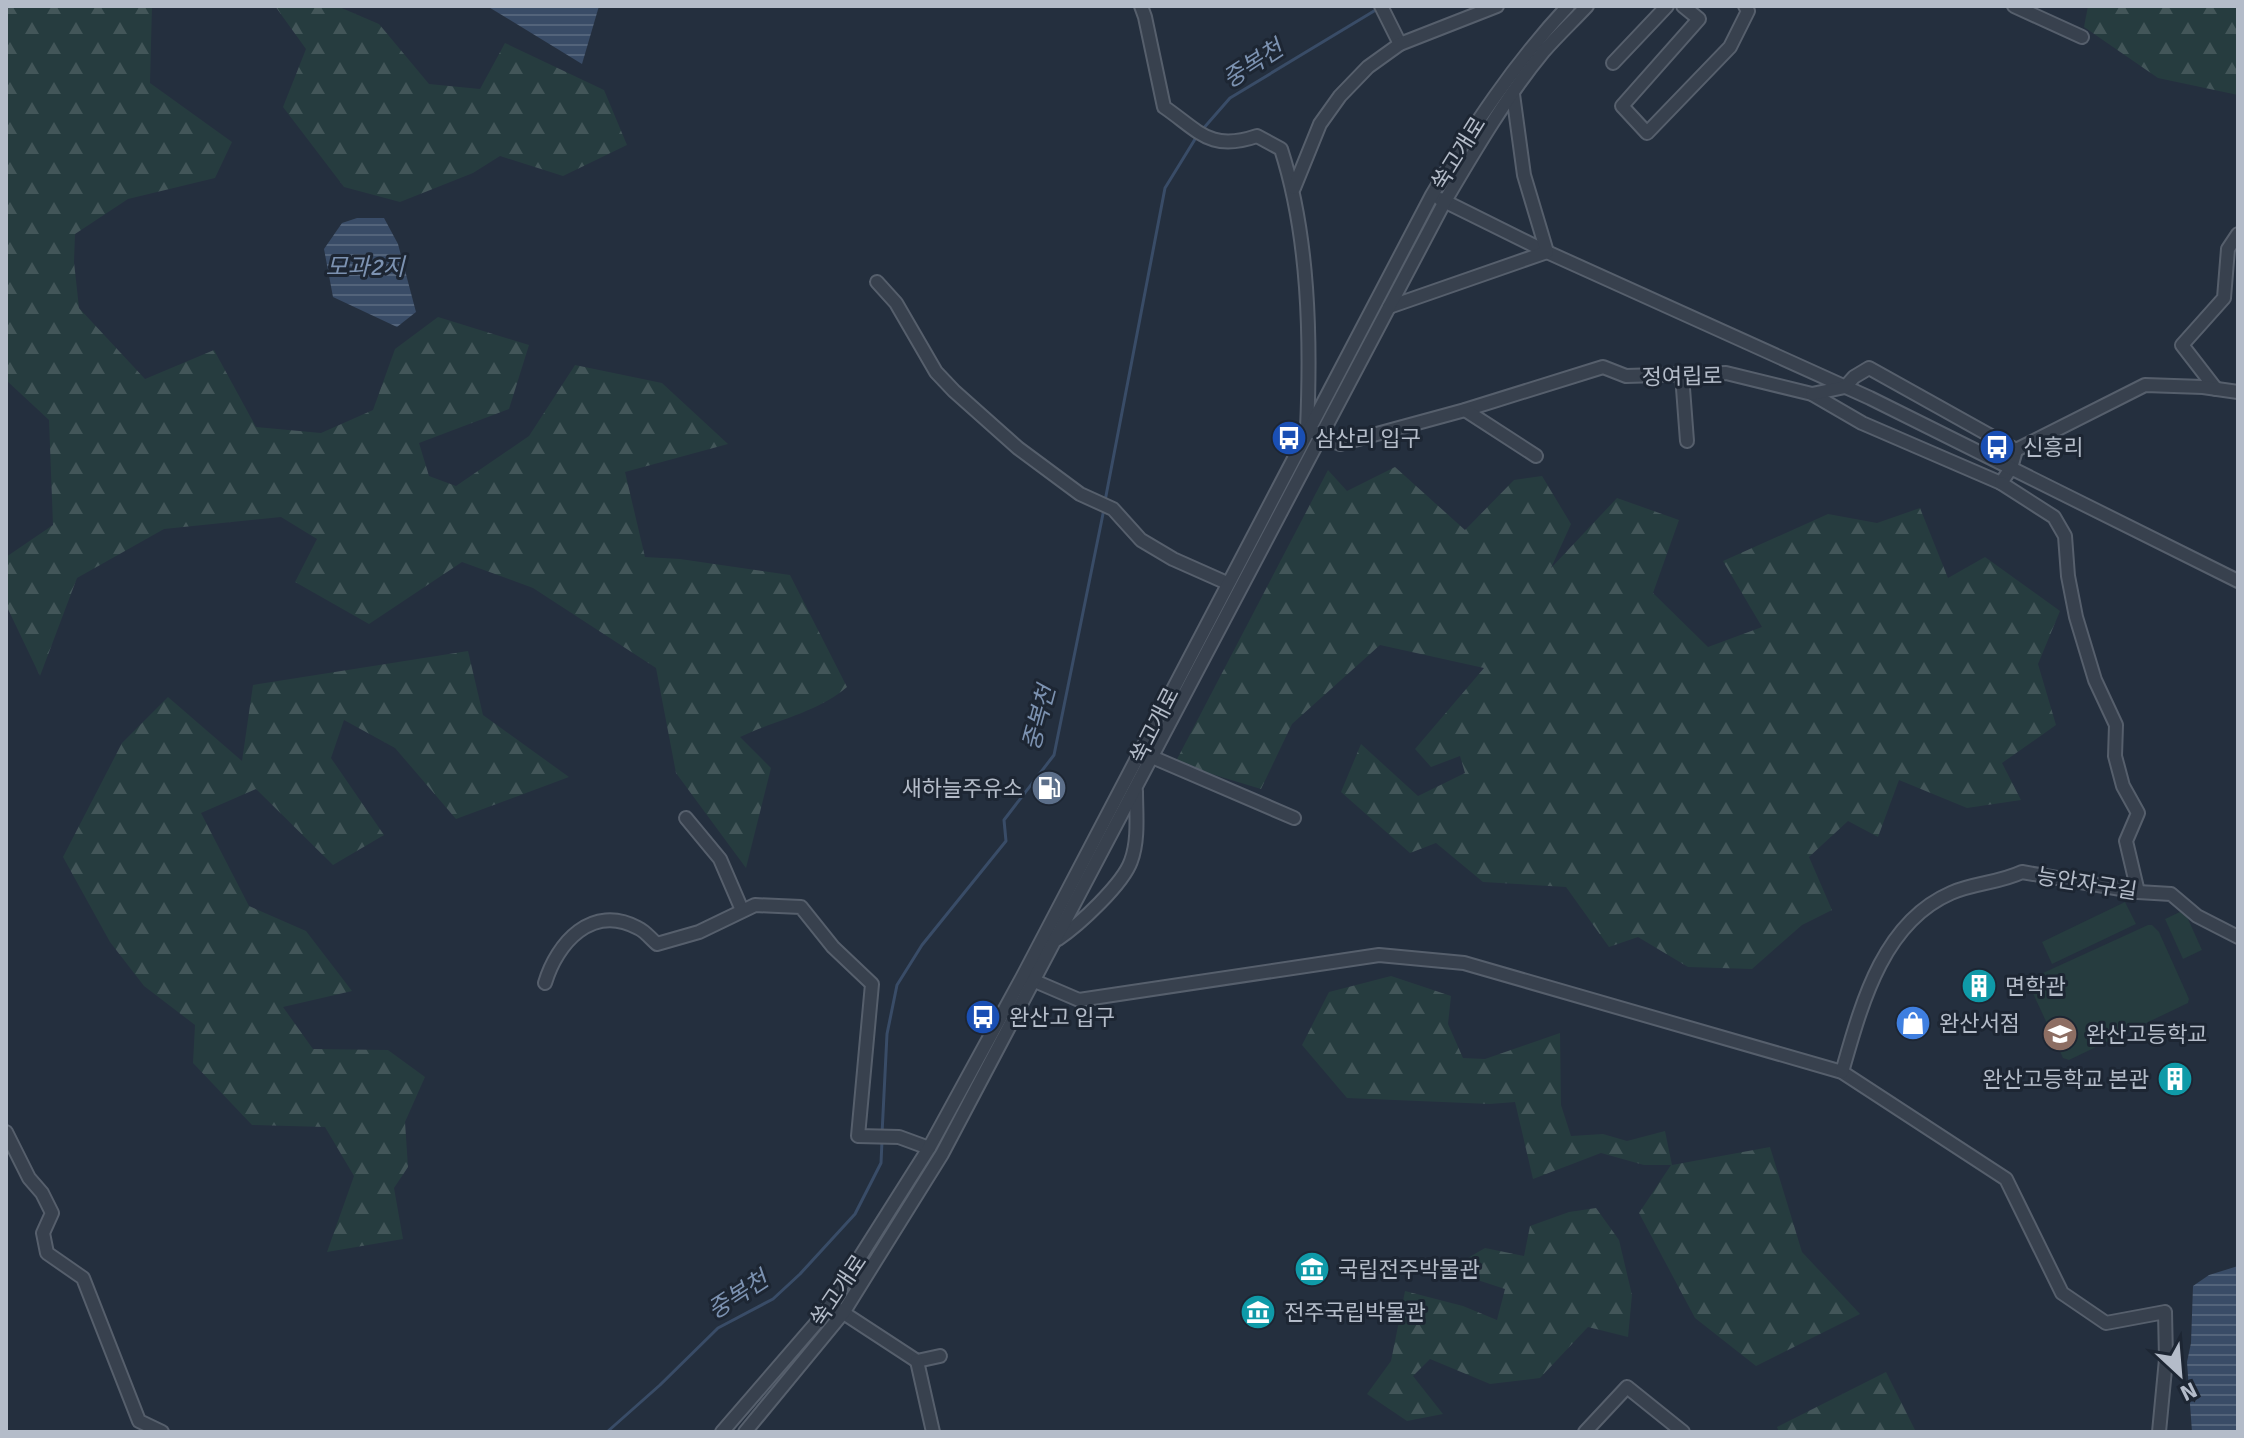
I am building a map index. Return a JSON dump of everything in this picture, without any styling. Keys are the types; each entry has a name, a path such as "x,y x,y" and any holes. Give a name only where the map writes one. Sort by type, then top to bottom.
{"street":[{"path":"1141,6 1164,107 1214,141 1237,143 1257,136 1281,149 1294,188 1311,345 1307,429"},
{"path":"1294,188 1320,124 1340,96 1368,67 1400,44 1497,6"},
{"name":"쑥고개로","path":"745,1432 843,1313 942,1154 1227,583 1432,195 1503,83 1568,6"},
{"name":"쑥고개로","path":"722,1432 830,1304 929,1148 1029,979 1056,941 1445,201 1485,132 1544,51 1587,6"},
{"path":"1613,63 1667,6"},
{"path":"1683,6 1699,19 1622,106 1647,133 1730,47 1748,11 1745,6"},
{"path":"2014,6 2044,12 2082,37"},
{"path":"1384,11 1400,44"},
{"path":"1389,307 1547,252 1524,175 1513,94"},
{"name":"정여립로","path":"1432,195 1547,252 1845,387 2238,581"},
{"path":"2216,389 2182,345 2224,298 2228,249 2238,234"},
{"path":"877,282 896,303 936,372 1018,448 1080,494 1113,509 1141,540 1173,559 1227,583"},
{"name":"정여립로","path":"1307,429 1340,444 1465,410 1603,367 1626,376 1726,373 1812,394 1862,423 2001,483 2054,517 2065,536 2068,576 2076,617 2095,680 2116,725 2115,756 2123,786 2138,813 2126,841 2138,892"},
{"path":"1812,394 1845,387 1869,368 2016,450"},
{"path":"1682,375 1687,441"},
{"path":"2001,483 2011,468 2016,450 2145,385 2238,392"},
{"path":"1465,410 1536,456"},
{"path":"1152,757 1294,818"},
{"path":"1056,941 1110,891 1131,862 1136,828 1136,789"},
{"path":"686,818 720,859 742,910"},
{"name":"능안자구길","path":"1842,1072 1860,1011 1896,936 1934,902 1953,892 2004,881 2022,872 2138,892 2171,894 2197,916 2238,937"},
{"path":"545,983 552,961 569,937 589,924 615,920 639,928 657,944 699,932 755,905 801,907 833,947 872,984 858,1136 899,1137 929,1148"},
{"path":"1029,979 1079,1000 1379,955 1464,963 1842,1072 2006,1179 2062,1293 2106,1323 2165,1312 2166,1359 2159,1432"},
{"path":"6,1132 29,1178 42,1193 52,1213 43,1233 47,1253 83,1278 139,1421 162,1432"},
{"path":"830,1304 917,1361 933,1432"},
{"path":"917,1361 940,1356"},
{"path":"1585,1432 1627,1387 1683,1432"}],"green space":[{"path":"6,6 152,6 150,83 232,142 215,178 128,199 75,234 74,262 79,308 145,379 214,350 256,427 321,433 373,410 395,349 438,317 529,345 509,409 419,443 429,476 456,486 529,436 575,365 662,383 728,444 625,472 645,557 790,575 847,687 809,710 740,737 771,768 746,868 676,773 656,668 533,588 462,562 369,624 295,582 317,539 281,517 164,529 77,578 40,676 6,605 6,557 53,525 49,420 6,380"},
{"path":"275,6 337,6 379,24 429,84 480,89 505,43 604,90 627,145 563,176 500,156 473,173 400,202 344,187 283,107 306,49"},
{"path":"2088,6 2238,6 2238,95 2158,78 2084,27"},
{"path":"1395,467 1465,530 1514,480 1542,476 1571,524 1551,568 1617,498 1679,520 1653,593 1708,647 1762,627 1723,561 1828,514 1877,523 1920,508 1948,578 1985,557 2060,611 2038,664 2056,725 2002,763 2021,800 1967,808 1899,780 1878,837 1848,821 1809,857 1832,910 1802,925 1752,969 1688,967 1638,937 1609,947 1566,887 1483,882 1436,843 1410,853 1341,792 1361,744 1418,796 1465,773 1460,756 1431,767 1415,749 1484,668 1380,645 1292,724 1261,789 1175,763 1328,470 1347,491"},
{"path":"468,651 483,715 569,777 456,819 395,748 344,720 331,758 384,835 333,865 256,789 201,813 249,906 306,931 352,991 283,1007 313,1049 388,1050 425,1077 405,1122 408,1167 394,1188 403,1239 327,1252 354,1176 325,1127 252,1125 193,1063 195,1025 144,986 110,942 63,857 122,743 168,697 242,761 253,685"},
{"path":"2125,902 2136,924 2052,964 2042,942"},
{"path":"2184,910 2202,950 2183,959 2165,919"},
{"path":"2148,925 2159,932 2189,999 2188,1003 2069,1060 2063,1058 2030,987 2030,979"},
{"path":"1391,976 1451,996 1448,1024 1463,1058 1485,1059 1560,1033 1561,1105 1571,1136 1603,1134 1627,1141 1665,1131 1672,1165 1770,1147 1802,1252 1860,1314 1756,1366 1695,1318 1639,1213 1671,1165 1644,1165 1601,1153 1533,1179 1515,1102 1490,1104 1347,1098 1302,1045 1329,992"},
{"path":"1596,1208 1619,1240 1632,1295 1628,1337 1588,1327 1540,1378 1490,1384 1430,1359 1413,1376 1443,1414 1407,1421 1367,1394 1391,1361 1405,1291 1463,1306 1497,1320 1505,1289 1447,1270 1485,1248 1524,1256 1530,1226 1569,1212"},
{"path":"1886,1372 1916,1432 1779,1432 1777,1427"}],"water":[{"path":"487,6 599,6 582,64"},
{"name":"모과2지","path":"357,218 384,218 398,244 416,312 397,327 333,297 324,249 342,223"},
{"path":"2238,1266 2238,1432 2192,1432 2187,1362 2191,1343 2193,1286 2209,1275"}],"waterway":[{"name":"중복천","path":"1202,130 1230,98 1379,8"},
{"name":"중복천","path":"1105,501 1165,188 1197,136"},
{"name":"중복천","path":"882,1134 887,1034 897,985 922,945 1006,841 1004,820 1054,755 1104,509"},
{"name":"중복천","path":"607,1432 718,1328 773,1299 800,1274 855,1214 881,1163 882,1141"}],"place":[{"name":"삼산리 입구","path":"1289,438"},
{"name":"신흥리","path":"1997,447"},
{"name":"새하늘주유소","path":"1049,788"},
{"name":"면학관","path":"1979,986"},
{"name":"완산고 입구","path":"983,1017"},
{"name":"완산서점","path":"1913,1023"},
{"name":"완산고등학교","path":"2060,1034"},
{"name":"완산고등학교 본관","path":"2175,1079"},
{"name":"국립전주박물관","path":"1312,1269"},
{"name":"전주국립박물관","path":"1258,1312"}]}
